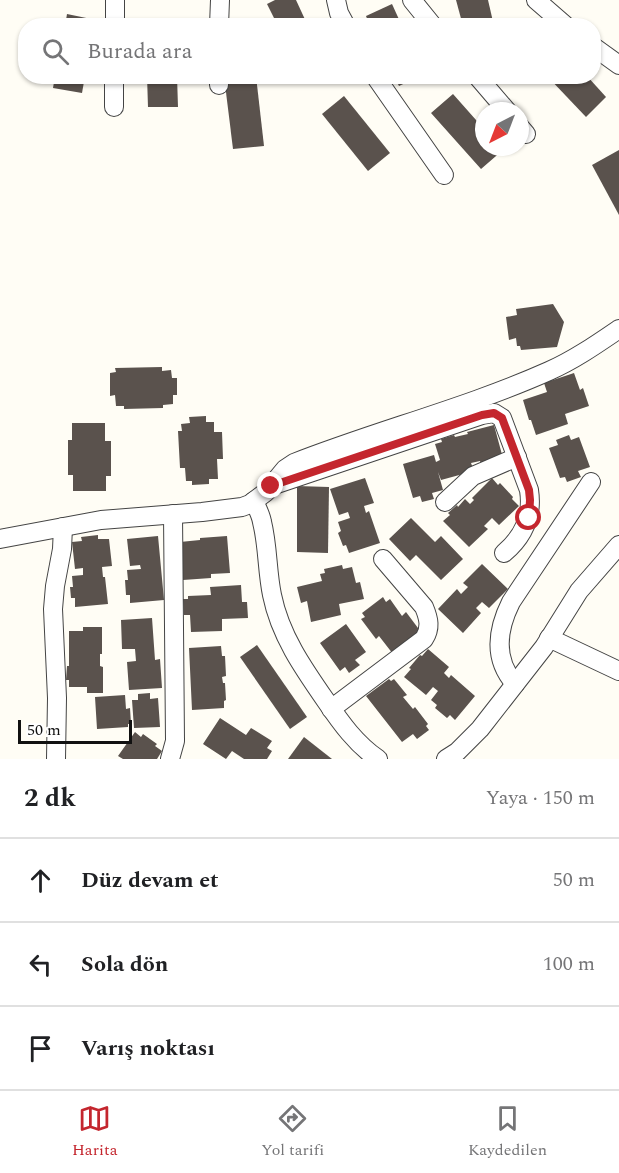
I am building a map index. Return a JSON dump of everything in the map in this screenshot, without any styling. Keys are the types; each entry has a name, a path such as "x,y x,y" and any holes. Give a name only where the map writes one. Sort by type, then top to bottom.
{"street":[{"path":"115,0 115,18"},
{"path":"219,0 219,18"},
{"path":"336,0 342,18"},
{"path":"412,0 427,18"},
{"path":"536,0 557,18"},
{"path":"601,51 619,65"},
{"path":"114,84 114,107"},
{"path":"381,84 444,176"},
{"path":"484,84 499,102"},
{"path":"0,538 101,520 242,507 266,492 294,463 492,394 550,371 619,329"},
{"path":"271,486 482,415 494,413 502,418 529,490 529,518 520,538 504,553"},
{"path":"445,502 473,476 517,457"},
{"path":"515,684 506,673 501,657 500,637 505,613 591,482"},
{"path":"254,501 262,523 272,594 282,628 302,666 331,709 354,739 378,759"},
{"path":"170,759 175,741 173,514"},
{"path":"56,759 57,698 53,609 63,527"},
{"path":"446,759 473,737 549,638 579,591 619,545"},
{"path":"331,709 424,639 428,633 428,617 424,607 383,559"},
{"path":"549,638 619,671"}],"building":[{"path":"275,0 296,0 304,18 274,18 267,4"},
{"path":"456,0 488,0 492,18 461,18"},
{"path":"392,4 398,18 367,18 366,16"},
{"path":"67,14 86,18 66,18"},
{"path":"54,84 84,84 82,93 53,88"},
{"path":"147,84 177,84 178,107 148,107"},
{"path":"225,84 257,84 264,146 233,149"},
{"path":"555,84 594,84 606,97 586,117"},
{"path":"453,94 475,119 475,156 496,156 481,169 431,113"},
{"path":"344,96 390,153 368,171 322,114"},
{"path":"619,150 619,215 592,165"},
{"path":"553,304 564,322 557,347 521,350 520,346 517,346 516,338 509,340 506,317 517,315 516,309"},
{"path":"162,367 162,371 171,370 172,378 177,378 177,395 173,395 173,404 163,405 163,408 124,409 124,406 116,406 115,395 110,396 110,373 116,372 115,368"},
{"path":"574,373 580,390 583,388 589,406 565,414 568,424 536,435 523,400 547,392 544,383"},
{"path":"206,416 206,422 214,422 214,432 222,432 223,459 217,459 218,479 209,479 209,484 192,485 192,481 186,481 185,468 180,468 178,431 182,431 181,424 190,423 189,417"},
{"path":"72,423 105,423 105,441 111,441 111,476 106,476 106,491 73,491 73,475 68,475 68,440 72,440"},
{"path":"494,425 504,462 482,468 480,461 471,463 474,471 441,480 438,472 443,490 432,493 434,499 422,502 420,496 413,498 403,464 434,455 436,462 440,460 435,444 442,442 441,439 468,434 467,432"},
{"path":"569,435 571,440 579,437 590,467 578,471 581,477 567,482 565,477 560,478 549,448 558,445 556,440"},
{"path":"365,478 374,503 364,506 366,513 369,511 380,543 349,553 346,545 343,546 338,533 341,531 338,522 350,518 348,512 339,515 330,489"},
{"path":"492,478 498,485 500,483 519,506 499,525 492,518 484,526 488,529 469,547 443,521 450,515 448,513 465,499 470,504 474,500 472,498"},
{"path":"297,486 329,487 328,553 297,552"},
{"path":"411,518 435,542 441,536 463,559 441,580 416,555 410,561 389,539"},
{"path":"98,535 98,539 109,539 112,566 102,567 108,604 75,607 75,598 71,598 72,576 83,575 83,568 75,569 72,542 82,541 81,537"},
{"path":"158,536 164,600 130,603 130,595 126,595 127,570 141,569 140,565 130,566 127,539"},
{"path":"227,536 230,573 211,574 211,578 183,580 180,542"},
{"path":"482,564 508,589 489,608 482,602 476,608 481,613 463,633 438,609 457,589 461,594 468,587 463,583"},
{"path":"342,565 343,569 352,567 356,583 360,582 364,599 339,604 341,615 311,622 307,601 301,603 297,587 322,581 320,574 325,573 324,569"},
{"path":"241,585 242,602 247,602 248,618 222,619 222,631 191,632 190,615 184,615 183,599 188,599 188,596 211,595 210,587"},
{"path":"383,597 386,602 390,599 402,616 406,612 421,632 393,654 379,636 376,639 361,619 365,617 362,613"},
{"path":"152,618 155,660 160,659 162,688 129,690 127,662 136,661 135,649 122,649 121,620"},
{"path":"346,624 366,652 355,660 360,665 349,673 345,667 340,671 320,643"},
{"path":"83,627 102,627 100,666 103,667 103,693 87,693 87,687 69,687 69,680 66,680 67,666 69,666 69,631 83,631"},
{"path":"257,645 307,717 290,729 240,657"},
{"path":"221,646 222,656 225,656 226,676 222,677 225,683 224,708 192,710 189,648"},
{"path":"428,649 449,667 444,673 449,678 451,675 475,696 455,720 450,715 447,718 435,708 437,705 431,700 438,691 433,687 426,695 404,677 420,655 422,656"},
{"path":"389,679 391,681 394,679 407,695 403,697 413,709 415,707 428,724 426,726 429,730 417,739 413,734 402,742 366,696"},
{"path":"150,693 150,699 158,698 160,727 134,728 132,700 138,700 138,694"},
{"path":"125,695 126,709 130,708 131,724 128,724 128,727 97,729 95,697"},
{"path":"220,718 246,735 251,728 272,741 267,748 272,751 267,759 244,759 232,751 226,759 203,744"},
{"path":"135,732 141,737 143,734 157,744 155,746 162,751 157,759 123,759 118,756"},
{"path":"304,737 332,759 288,759"}],"route":[{"path":"271,486 482,415 494,413 502,418 529,490 529,518"}]}
